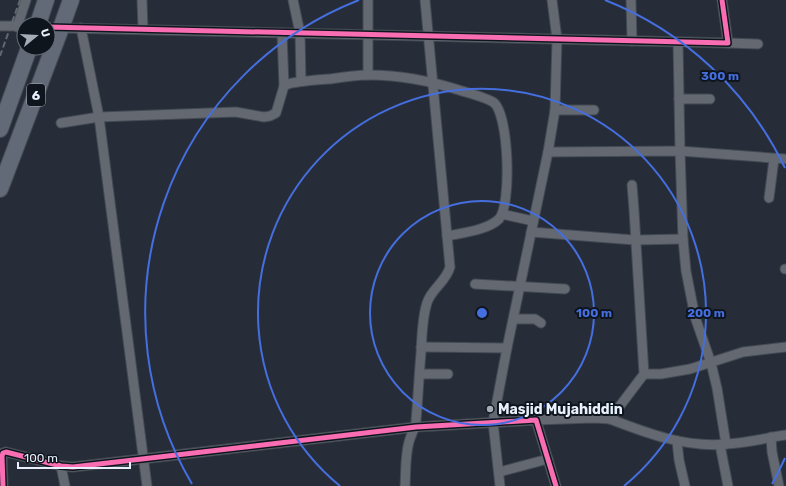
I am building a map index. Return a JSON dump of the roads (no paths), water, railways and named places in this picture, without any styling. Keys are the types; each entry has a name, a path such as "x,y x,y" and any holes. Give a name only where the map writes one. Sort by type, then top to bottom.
{"highway":[{"path":"41,16 46,0"},
{"name":"6","path":"0,189 71,0"},
{"name":"6","path":"0,129 26,56"}],"street":[{"path":"23,16 26,0"},
{"path":"142,0 143,29"},
{"path":"292,0 300,33 301,81"},
{"path":"368,0 368,75"},
{"path":"405,486 409,441 416,427 421,346 426,304 430,296 444,280 450,268 425,0"},
{"path":"500,486 493,422 548,152 555,110 556,39 552,0"},
{"path":"631,0 632,41"},
{"path":"722,0 728,43"},
{"path":"0,26 16,26"},
{"path":"65,28 758,44"},
{"path":"82,28 99,117 147,486"},
{"path":"61,123 99,117 236,112 264,117 270,116 276,113 284,86 282,33"},
{"path":"678,42 683,239 686,271 695,317 711,363 717,388 728,486"},
{"path":"284,86 301,81 368,75 418,79 489,100 494,103 498,107 503,123 508,184 506,201 502,214 498,220 489,225 447,236"},
{"path":"679,99 710,100"},
{"path":"555,110 594,110"},
{"path":"548,152 680,151 786,159"},
{"path":"769,198 774,159"},
{"path":"610,419 644,374 632,185"},
{"path":"502,214 534,221"},
{"path":"531,232 635,240 683,239"},
{"path":"475,284 564,289"},
{"path":"514,319 535,319 541,323"},
{"path":"421,346 507,348"},
{"path":"644,374 661,374 690,369 743,352 786,347"},
{"path":"420,374 448,374"},
{"path":"3,486 1,467 3,453 6,452 61,466 73,467 416,427 594,418 610,419 631,428 677,441 707,444 723,444 786,435"},
{"path":"536,420 556,486"},
{"path":"771,437 773,458 779,486"},
{"path":"677,441 679,460 685,486"},
{"path":"499,472 548,459"},
{"path":"61,466 65,486"}],"tunnel":[{"path":"56,28 64,28"}],"railway":[{"path":"0,56 20,0"}],"place":[{"name":"Masjid Mujahiddin","path":"490,409"}]}
